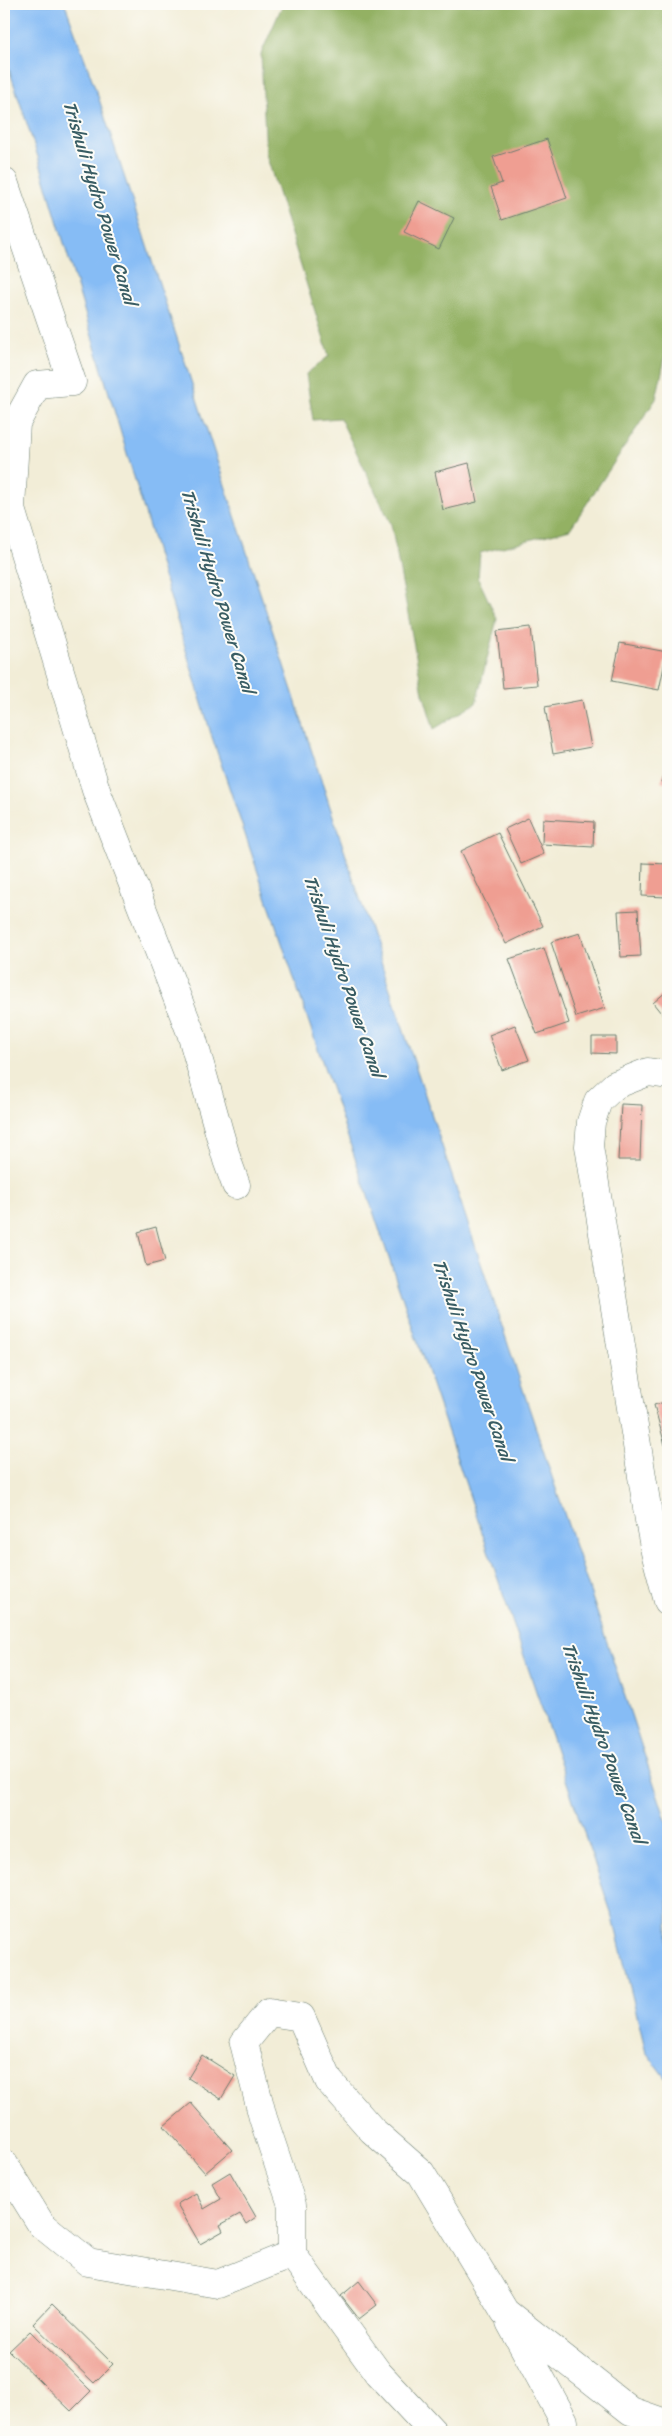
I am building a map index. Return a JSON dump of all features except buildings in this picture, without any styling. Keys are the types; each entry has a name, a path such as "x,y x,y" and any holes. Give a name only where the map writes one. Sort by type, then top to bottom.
{"street":[{"path":"4,182 72,382 37,386 16,423 7,498 96,790 191,1033 227,1160 236,1185"},
{"path":"668,1075 648,1072 615,1085 598,1101 591,1122 589,1146 650,1528 668,1601"},
{"path":"433,2432 378,2373 292,2254 292,2205 264,2118 244,2043 269,2012 301,2017 329,2081 372,2130 420,2173 505,2312 564,2421 562,2432"},
{"path":"4,2164 41,2224 88,2262 218,2284 292,2254"},
{"path":"505,2312 631,2411 668,2424"}],"green space":[{"path":"283,4 668,4 668,344 656,399 570,529 480,553 478,578 497,619 476,703 434,729 423,693 391,524 340,418 313,420 306,374 329,356 266,154 261,54"}],"water":[{"name":"Trishuli Hydro Power Canal","path":"4,4 65,4 98,96 363,908 668,1826 668,2082 646,2052 613,1918 212,737 40,163 4,54"}]}
